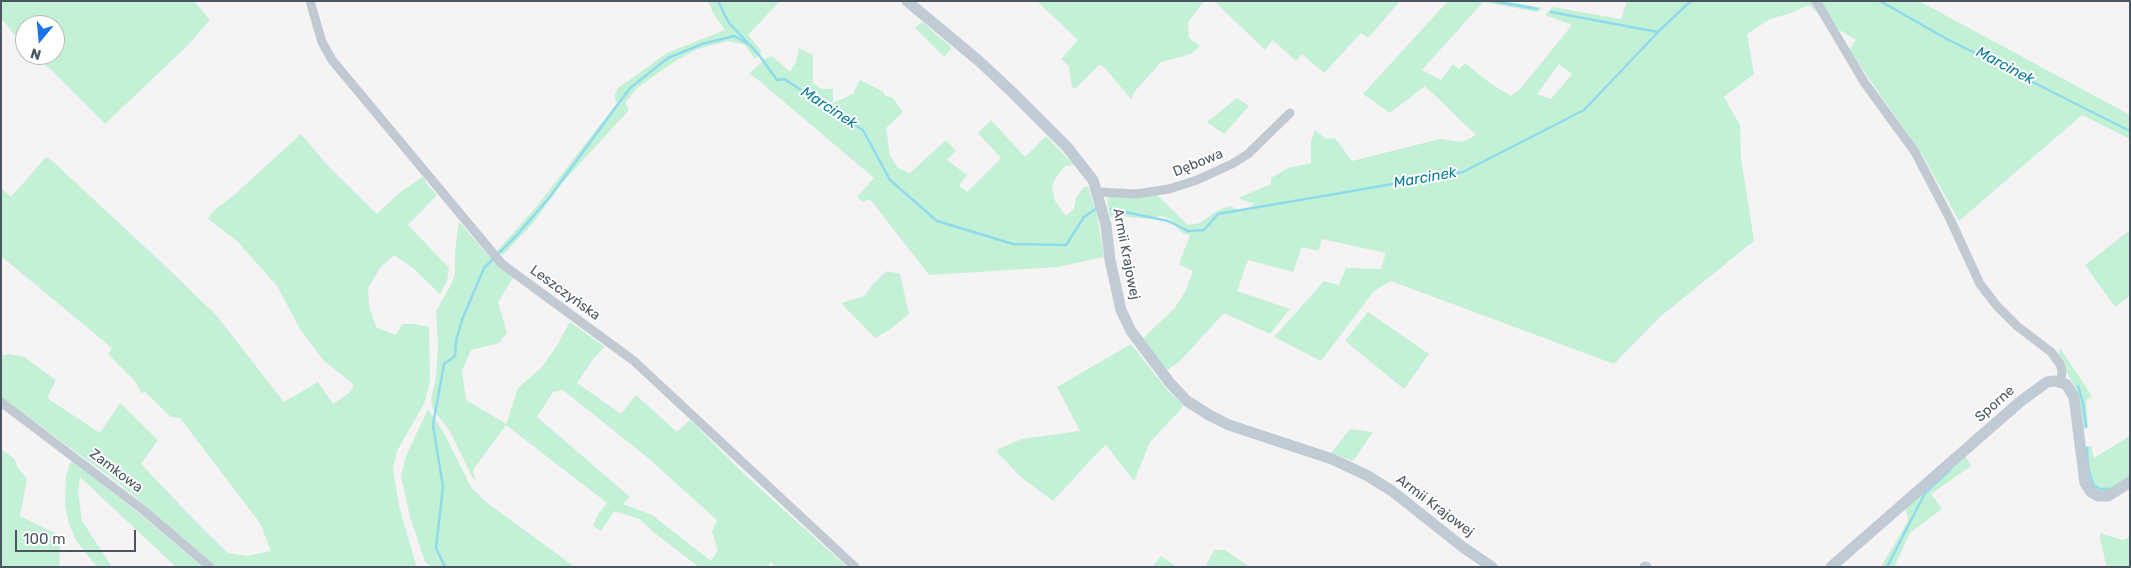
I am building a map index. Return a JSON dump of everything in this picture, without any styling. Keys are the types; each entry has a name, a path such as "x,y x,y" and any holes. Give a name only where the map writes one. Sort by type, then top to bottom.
{"street":[{"name":"Leszczyńska","path":"310,1 322,42 332,60 499,260 634,361 855,567"},
{"name":"Armii Krajowej","path":"907,1 979,61 1067,147 1093,180 1106,225 1116,293 1122,310 1131,331 1170,383 1187,401 1229,425 1332,459 1368,476 1392,491 1492,567"},
{"path":"1816,1 1864,82 1915,152 1951,221 1980,284 1997,306 2017,326 2051,352 2060,364 2062,371 2061,382 2066,384 2074,397 2085,483 2091,492 2098,496 2108,496 2130,482"},
{"name":"Dębowa","path":"1098,192 1136,194 1169,189 1197,180 1232,164 1248,154 1290,113"},
{"name":"Sporne","path":"1831,567 2028,395 2047,382 2061,382"},
{"name":"Zamkowa","path":"1,402 142,509 210,567"}],"green space":[{"path":"1,1 194,1 210,20 186,47 105,124 44,65 65,65 65,15 15,15 15,36 1,18"},
{"path":"708,1 780,1 748,35 762,52 755,59 745,45 728,41 698,49 675,61 637,88 625,103 629,110 562,183 533,223 503,255 497,251 537,206 617,103 614,96 618,88 667,53 725,30 713,13"},
{"path":"1037,1 1204,1 1188,22 1189,38 1200,46 1191,54 1161,62 1135,91 1131,99 1104,67 1099,65 1075,89 1072,87 1069,66 1061,59 1078,40"},
{"path":"1214,1 1400,1 1368,38 1361,33 1324,73 1302,54 1296,61 1273,40 1265,50"},
{"path":"1448,1 1506,1 1543,8 1537,12 1483,2 1422,70 1441,80 1453,64 1459,69 1465,63 1491,84 1511,96 1521,88 1572,25 1545,15 1553,7 1621,19 1627,1 1919,1 2130,115 2130,139 2082,115 1959,221 1923,156 1849,50 1856,40 1829,24 1809,5 1770,19 1747,34 1754,74 1724,97 1740,125 1741,158 1754,241 1661,316 1614,364 1391,281 1374,291 1321,361 1274,337 1324,281 1339,285 1346,268 1381,269 1386,253 1322,239 1318,251 1302,247 1293,272 1248,260 1237,291 1290,309 1270,334 1224,313 1180,361 1166,371 1142,339 1174,309 1186,290 1193,271 1179,264 1190,235 1182,233 1170,219 1161,216 1147,219 1114,215 1110,218 1107,198 1112,196 1147,197 1156,194 1188,225 1200,223 1218,210 1231,206 1241,212 1254,204 1238,198 1271,184 1271,178 1288,168 1311,163 1311,142 1315,130 1326,139 1335,138 1352,161 1440,139 1463,142 1476,135 1425,86 1390,113 1363,94","holes":["1559,64 1572,74 1551,99 1537,94"]},
{"path":"922,22 952,48 944,57 915,28"},
{"path":"799,48 813,55 813,83 821,89 833,89 833,103 853,94 860,80 884,92 884,95 893,98 903,112 886,128 890,156 898,168 910,173 946,140 956,151 947,160 967,175 959,185 967,192 1001,158 978,133 991,120 1025,157 1046,136 1074,165 1065,166 1055,179 1052,187 1055,201 1066,216 1074,209 1076,198 1084,187 1088,187 1097,215 1104,257 1057,267 929,275 870,199 863,202 857,197 874,178 749,74 766,58 772,56 790,72 796,62"},
{"path":"1237,98 1249,106 1224,134 1207,122"},
{"path":"301,134 328,166 377,214 399,193 424,176 426,183 437,195 408,225 449,268 447,281 440,294 413,268 394,255 380,268 368,288 369,306 376,327 396,335 402,324 429,327 430,380 425,402 397,451 393,469 399,506 416,565 411,567 217,567 121,485 1,397 1,356 9,354 24,357 56,380 47,398 100,433 120,403 158,440 141,464 204,530 228,553 247,556 271,551 260,523 180,418 171,417 145,392 141,393 136,382 108,354 112,348 1,256 1,188 11,197 45,158 49,158 216,315 284,402 318,382 333,404 349,393 354,385 323,360 300,329 277,286 237,241 208,219 212,212 233,196"},
{"path":"459,222 488,255 513,278 498,302 507,333 499,343 471,350 462,371 466,400 506,424 518,388 542,367 570,322 605,347 594,358 577,383 621,414 636,395 677,432 690,420 744,474 847,567 776,567 771,562 768,567 699,567 652,531 640,519 614,511 601,531 593,526 599,513 607,503 506,425 473,470 476,482 451,433 433,409 431,400 436,377 438,346 436,311 451,285 455,273 455,251","holes":["563,390 648,458 717,520 712,532 718,550 711,561 652,515 623,504 630,497 537,417 553,392"]},
{"path":"2130,230 2130,296 2115,307 2085,265"},
{"path":"887,271 900,274 909,314 889,330 875,338 841,303 864,296"},
{"path":"1368,312 1429,354 1404,389 1345,341"},
{"path":"1131,344 1168,391 1183,405 1150,442 1134,481 1106,445 1053,501 1021,477 997,452 998,449 1022,439 1080,431 1057,387"},
{"path":"2060,348 2092,396 2086,400 2088,428 2083,429 2082,415 2074,386 2058,355"},
{"path":"428,409 444,433 471,487 486,502 575,567 432,567 425,562 410,517 401,476 406,456"},
{"path":"1350,429 1373,432 1353,461 1331,453"},
{"path":"2130,436 2130,478 2108,493 2092,488 2088,481 2084,447 2091,446 2094,458"},
{"path":"1,450 14,458 18,468 27,479 20,516 61,536 59,567 1,567"},
{"path":"1965,455 1971,466 1931,494 1942,509 1910,533 1894,567 1881,567 1908,521 1906,508"},
{"path":"73,462 135,510 203,567 176,567 80,477 78,493 82,521 112,567 97,567 77,542 69,524 65,506 66,476 70,463"},
{"path":"2100,533 2123,540 2130,537 2130,567 2107,567"},
{"path":"1214,550 1225,550 1250,567 1205,567"},
{"path":"1161,556 1177,567 1152,567"}],"waterway":[{"name":"Marcinek","path":"718,1 729,23 759,55 777,80 784,79 863,130 890,180 937,221 1013,244 1066,245 1084,217 1097,208"},
{"path":"1493,1 1537,9"},
{"name":"Marcinek","path":"1111,209 1168,221 1188,231 1204,230 1218,214 1463,172 1584,110 1661,29 1691,1"},
{"name":"Marcinek","path":"1880,1 1945,38 2130,131"},
{"path":"1551,12 1658,32"},
{"path":"445,567 436,548 443,487 433,425 444,364 455,356 456,341 462,320 484,268 516,236 549,198 630,88 668,58 702,44 734,36 750,45"},
{"path":"2078,386 2083,403 2086,427"},
{"path":"2087,448 2088,467 2093,485 2100,489 2110,489"},
{"path":"1887,567 1925,493 1951,469"}]}
